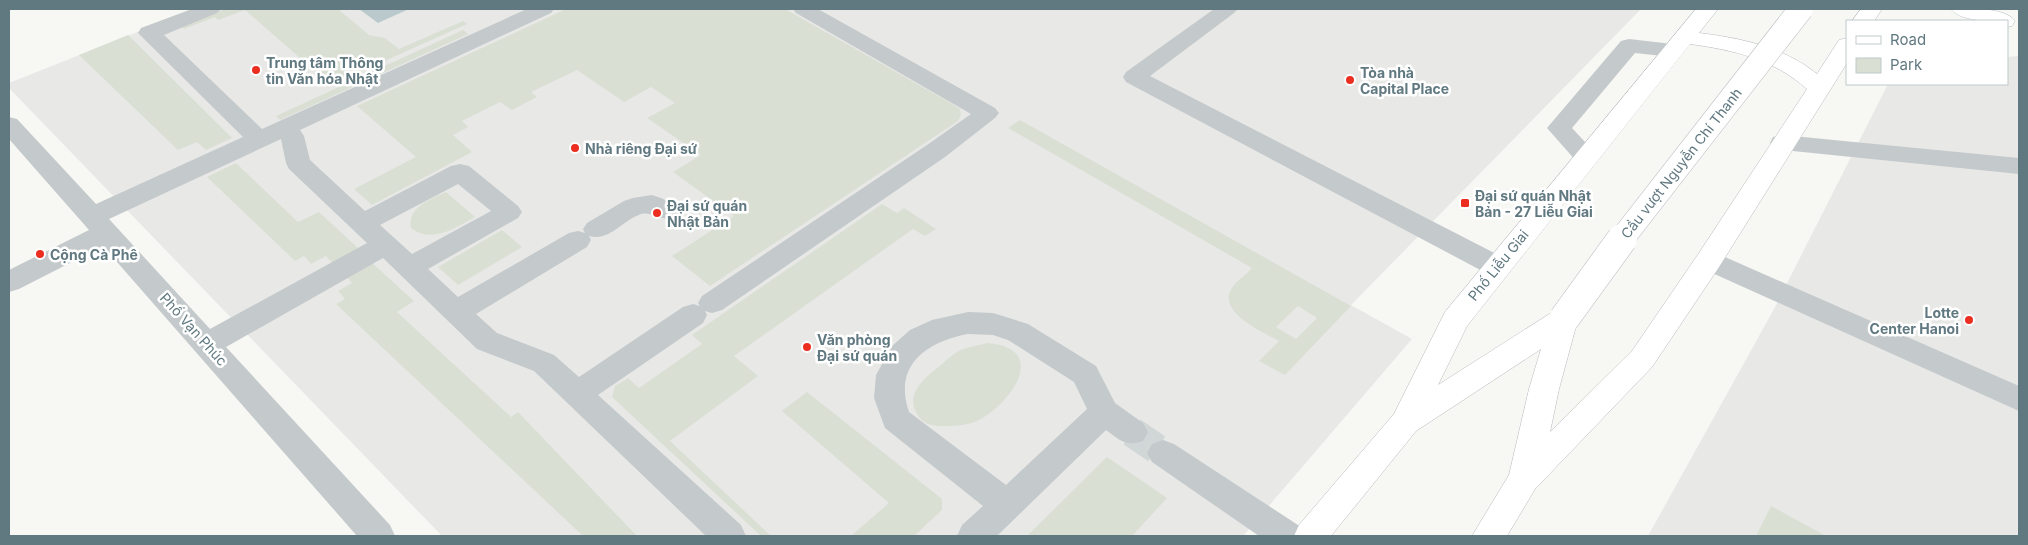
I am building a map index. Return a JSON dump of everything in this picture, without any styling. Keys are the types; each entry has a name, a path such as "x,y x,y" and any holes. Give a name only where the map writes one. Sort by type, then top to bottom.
{"main road":[{"name":"Phố Liễu Giai","path":"1311,536 1405,423 1455,320 1496,266 1706,9"},
{"name":"Cầu vượt Nguyễn Chí Thanh","path":"1524,479 1544,389 1564,319 1645,208 1801,9"},
{"path":"1864,20 1871,9"},
{"path":"1962,9 1998,20"},
{"path":"1678,44 1739,46 1770,54 1799,70 1819,88"},
{"path":"1489,536 1524,479 1642,359 1709,260 1782,143 1846,47"},
{"name":"Cầu vượt Nguyễn Chí Thanh","path":"1405,423 1564,319"}],"street":[{"path":"210,9 150,33 271,134 292,136 298,163 487,341 544,363 729,536"},
{"path":"9,282 100,224 271,134 544,9"},
{"path":"578,393 936,151 988,113 803,9"},
{"path":"1227,9 1134,77 1496,266"},
{"path":"1586,156 1560,128 1629,46 1678,44"},
{"name":"Phố Vạn Phúc","path":"9,124 378,536"},
{"path":"1782,143 2019,166"},
{"path":"362,224 460,172 509,212 410,267"},
{"path":"456,312 633,207 652,204 668,212"},
{"path":"207,344 385,245"},
{"path":"1709,260 2019,399"},
{"path":"1007,505 896,420 889,398 891,375 902,354 920,338 942,328 968,323 993,324 1018,332 1084,374 1104,412 1132,432"},
{"path":"974,536 1104,412"},
{"path":"1163,453 1286,536"}],"shaded area":[{"name":"Đại sứ quán Nhật Bản","path":"195,9 1641,9 1351,305 1412,339 1243,536 442,536 9,88 9,83"},
{"path":"359,9 409,9 378,23"},
{"path":"2019,56 2019,536 1648,536 1774,309 1887,85 2008,85 2008,57"}],"green space":[{"path":"225,9 338,9 369,35 385,38 399,49 463,21 467,24 331,85 245,10 218,20 215,17 184,29 181,26"},
{"path":"566,9 785,9 949,102 960,109 961,115 958,121 710,286 672,256 734,216 673,172 701,155 647,118 675,103 651,87 624,102 577,70 531,92 537,97 512,110 500,102 462,121 468,127 453,135 472,152 372,205 354,189 416,157 357,106"},
{"path":"463,30 468,34 280,120 276,116"},
{"path":"128,35 232,138 206,150 197,142 178,150 79,55"},
{"path":"1020,120 1351,306 1285,375 1259,361 1279,341 1253,327 1236,313 1230,305 1229,297 1232,288 1252,268 1008,128","holes":["1298,306 1317,318 1296,339 1276,327"]},
{"path":"236,163 298,222 319,212 359,249 333,264 326,256 311,264 304,256 295,261 207,177"},
{"path":"446,192 475,217 443,233 427,235 411,228 411,221 416,209 427,201"},
{"path":"882,204 897,213 904,208 936,229 925,236 913,229 734,356 758,376 670,441 771,536 761,536 612,397 615,386 628,378 639,388 702,344 692,335"},
{"path":"502,230 522,247 458,285 438,267"},
{"path":"371,262 414,301 397,312 511,417 518,412 637,536 583,536 336,304 345,299 338,291 352,283 346,276"},
{"path":"988,343 1007,347 1017,355 1021,366 1012,391 1002,403 977,421 966,424 938,426 923,421 917,414 913,399 923,380 956,352"},
{"path":"807,392 942,499 942,510 914,536 851,536 889,503 782,411"},
{"path":"1107,457 1167,498 1132,536 1027,536"},
{"path":"1771,506 1826,536 1756,536"}],"tunnel":[{"path":"1132,432 1163,453"}],"place":[{"name":"Trung tâm Thông tin Văn hóa Nhật","path":"256,70"},
{"name":"Tòa nhà Capital Place","path":"1350,80"},
{"name":"Nhà riêng Đại sứ","path":"575,148"},
{"name":"Đại sứ quán Nhật Bản - 27 Liễu Giai","path":"1465,203"},
{"name":"Đại sứ quán Nhật Bản","path":"657,213"},
{"name":"Cộng Cà Phê","path":"40,254"},
{"name":"Lotte Center Hanoi","path":"1969,320"},
{"name":"Văn phòng Đại sứ quán","path":"807,347"}]}
